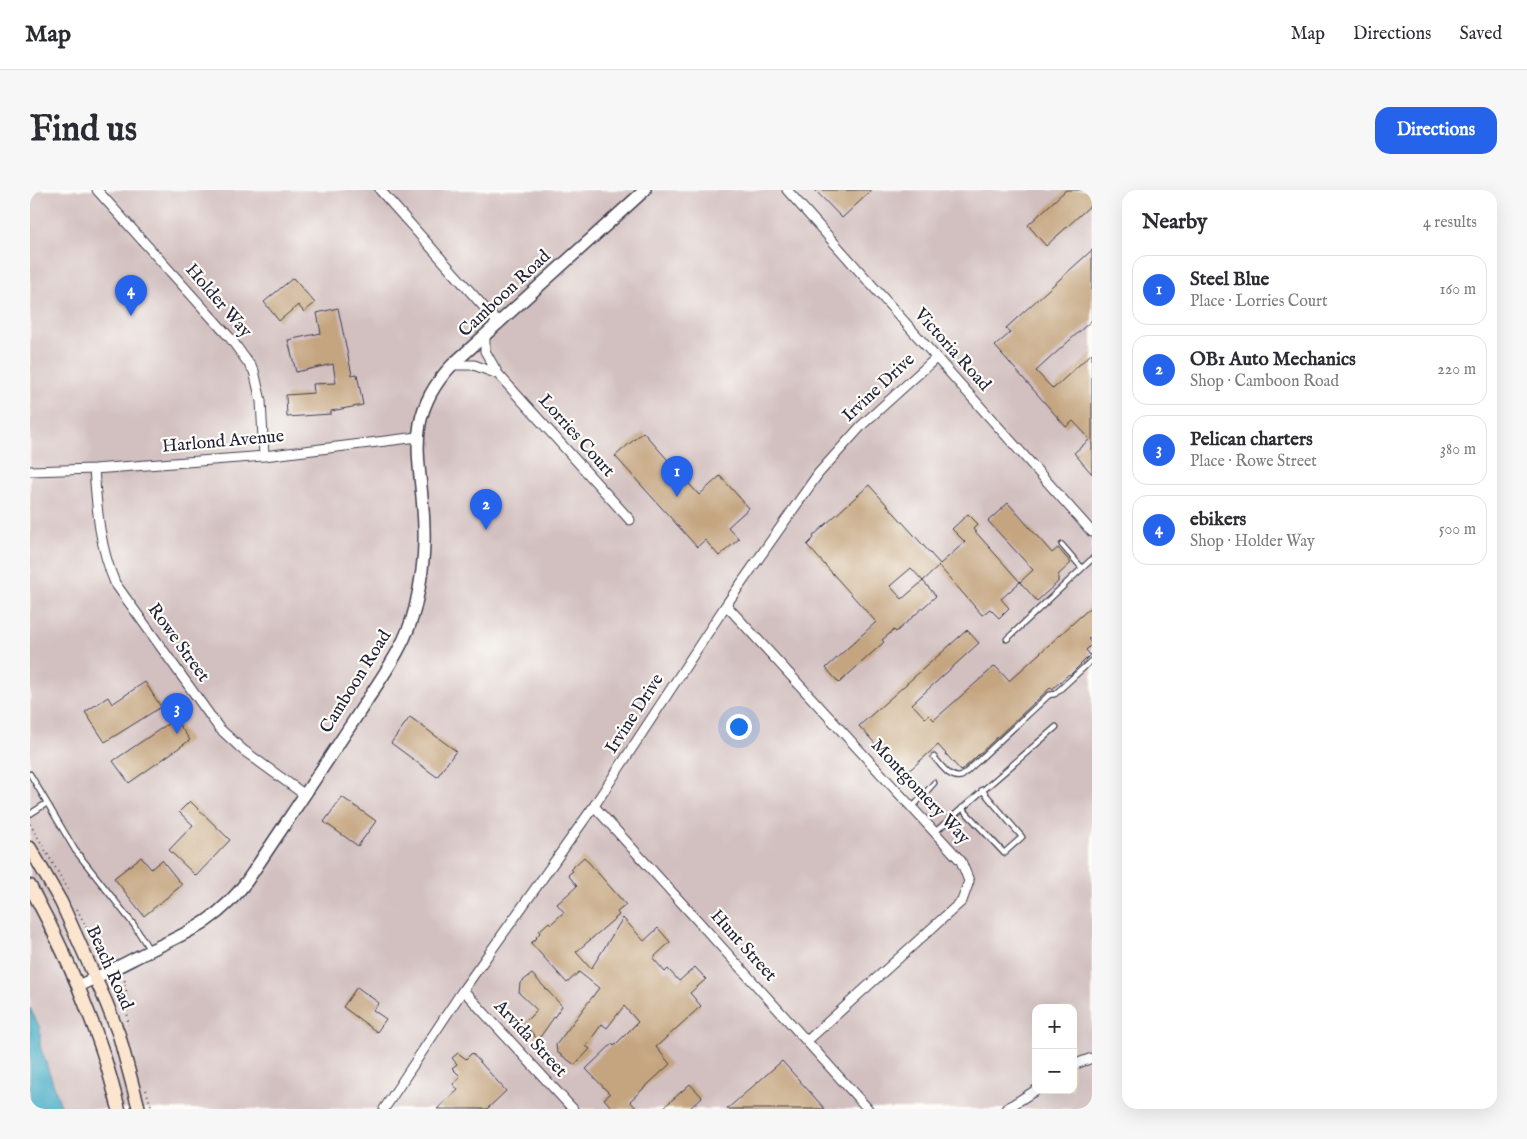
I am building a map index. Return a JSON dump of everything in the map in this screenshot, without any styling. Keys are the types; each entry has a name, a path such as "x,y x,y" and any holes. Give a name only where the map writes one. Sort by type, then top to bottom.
{"main road":[{"name":"Beach Road","path":"30,848 61,902 119,1035 139,1109"},
{"name":"Beach Road","path":"30,886 55,933 78,986 101,1047 119,1109"}],"street":[{"name":"Holder Way","path":"97,190 231,339 254,371 261,400 264,456"},
{"path":"380,190 499,324"},
{"name":"Camboon Road","path":"78,986 205,923 238,894 305,795 394,657 405,636 420,586 424,530 417,451 422,414 430,394 440,378 452,365 645,190"},
{"name":"Victoria Road","path":"788,190 1092,532"},
{"name":"Lorries Court","path":"485,336 485,351 498,374 630,520"},
{"name":"Irvine Drive","path":"384,1109 463,990 594,806 726,605 818,474 862,425 936,358"},
{"name":"Lorries Court","path":"452,365 474,365 498,374"},
{"name":"Harlond Avenue","path":"30,471 94,469 264,456 418,437"},
{"name":"Rowe Street","path":"94,469 100,536 106,562 114,583 219,728 242,750 305,795"},
{"name":"Montgomery Way","path":"726,605 961,861 969,881 962,901 807,1041"},
{"name":"Hunt Street","path":"594,806 868,1109"},
{"name":"Arvida Street","path":"463,990 573,1109"},
{"path":"1077,1064 1092,1058"},
{"path":"1006,1109 1032,1093"}],"lane":[{"path":"1062,545 1082,568"},
{"path":"1007,639 1092,559"},
{"path":"934,757 951,775 958,778 962,776 1049,695 1055,694 1092,660"},
{"path":"935,832 1056,727"},
{"path":"30,774 74,850 134,925 150,950"},
{"path":"912,808 934,783"},
{"path":"962,808 1004,853 1015,845 1022,837 982,790"},
{"path":"30,814 47,803"}],"shaded area":[{"path":"30,190 1092,190 1092,1109 30,1109"}],"water":[{"path":"30,1008 40,1028 40,1046 62,1109 30,1109"}],"building":[{"path":"815,190 872,190 842,218"},
{"path":"1066,190 1092,190 1092,204 1046,246 1028,225"},
{"path":"1092,250 1092,320 1036,371 1053,389 1092,353 1092,474 1074,453 1090,439 1073,421 1066,427 995,346 1010,333 1006,328"},
{"path":"293,278 315,303 304,312 298,305 279,321 264,302"},
{"path":"338,308 352,375 357,374 363,405 331,411 331,414 287,417 286,395 314,393 313,384 336,383 333,364 296,372 288,340 321,333 317,313"},
{"path":"643,432 699,495 720,476 749,508 728,527 739,539 719,556 705,540 697,547 615,456"},
{"path":"869,485 940,564 965,542 952,529 968,514 978,524 973,529 1020,582 1001,599 1009,608 999,618 990,609 982,615 939,566 923,581 936,596 896,632 894,630 882,640 884,642 839,683 826,668 876,622 807,545 814,538 813,536","holes":["911,568 923,581 902,599 890,586"]},
{"path":"1008,503 1052,553 1058,548 1071,563 1058,575 1058,582 1037,601 1020,582 1033,570 988,521"},
{"path":"1092,606 1092,636 1088,639 1092,644 1086,650 1090,655 1070,675 1052,689 1051,687 961,771 938,745 904,775 859,726 967,630 979,643 912,704 925,718 929,715 934,720 995,666 1009,681"},
{"path":"145,682 161,707 105,742 85,712 108,697 112,704"},
{"path":"410,717 456,751 437,777 391,743"},
{"path":"175,719 190,740 129,783 113,761"},
{"path":"342,797 376,821 358,846 324,822"},
{"path":"190,801 230,840 196,876 169,850 193,825 179,812"},
{"path":"141,857 151,869 162,860 182,885 144,916 114,878"},
{"path":"584,857 626,905 617,912 619,915 576,952 591,969 623,918 644,941 658,928 670,942 653,958 665,972 668,969 679,981 695,967 706,979 690,993 701,1006 656,1047 670,1064 630,1101 637,1109 613,1109 604,1099 610,1094 586,1069 612,1044 614,1046 638,1022 624,1006 607,1028 602,1024 586,1046 590,1049 575,1065 557,1052 556,1045 599,988 579,972 567,983 531,943 537,938 540,933 539,931 549,922 551,924 564,912 557,904 577,886 568,875 573,871 571,869"},
{"path":"532,974 562,1006 538,1040 524,1023 537,1010 519,993 520,983"},
{"path":"357,987 379,1003 373,1010 386,1019 377,1032 343,1007"},
{"path":"458,1053 466,1059 472,1053 506,1091 487,1109 437,1109 458,1090 453,1084 461,1077 452,1068 457,1064 452,1058"},
{"path":"782,1061 825,1109 727,1109"},
{"path":"690,1084 702,1097 689,1109 662,1109"}],"place":[{"name":"ebikers","path":"131,316"},
{"name":"Steel Blue","path":"677,497"},
{"name":"OB1 Auto Mechanics","path":"486,530"},
{"name":"Pelican charters","path":"177,734"}]}
